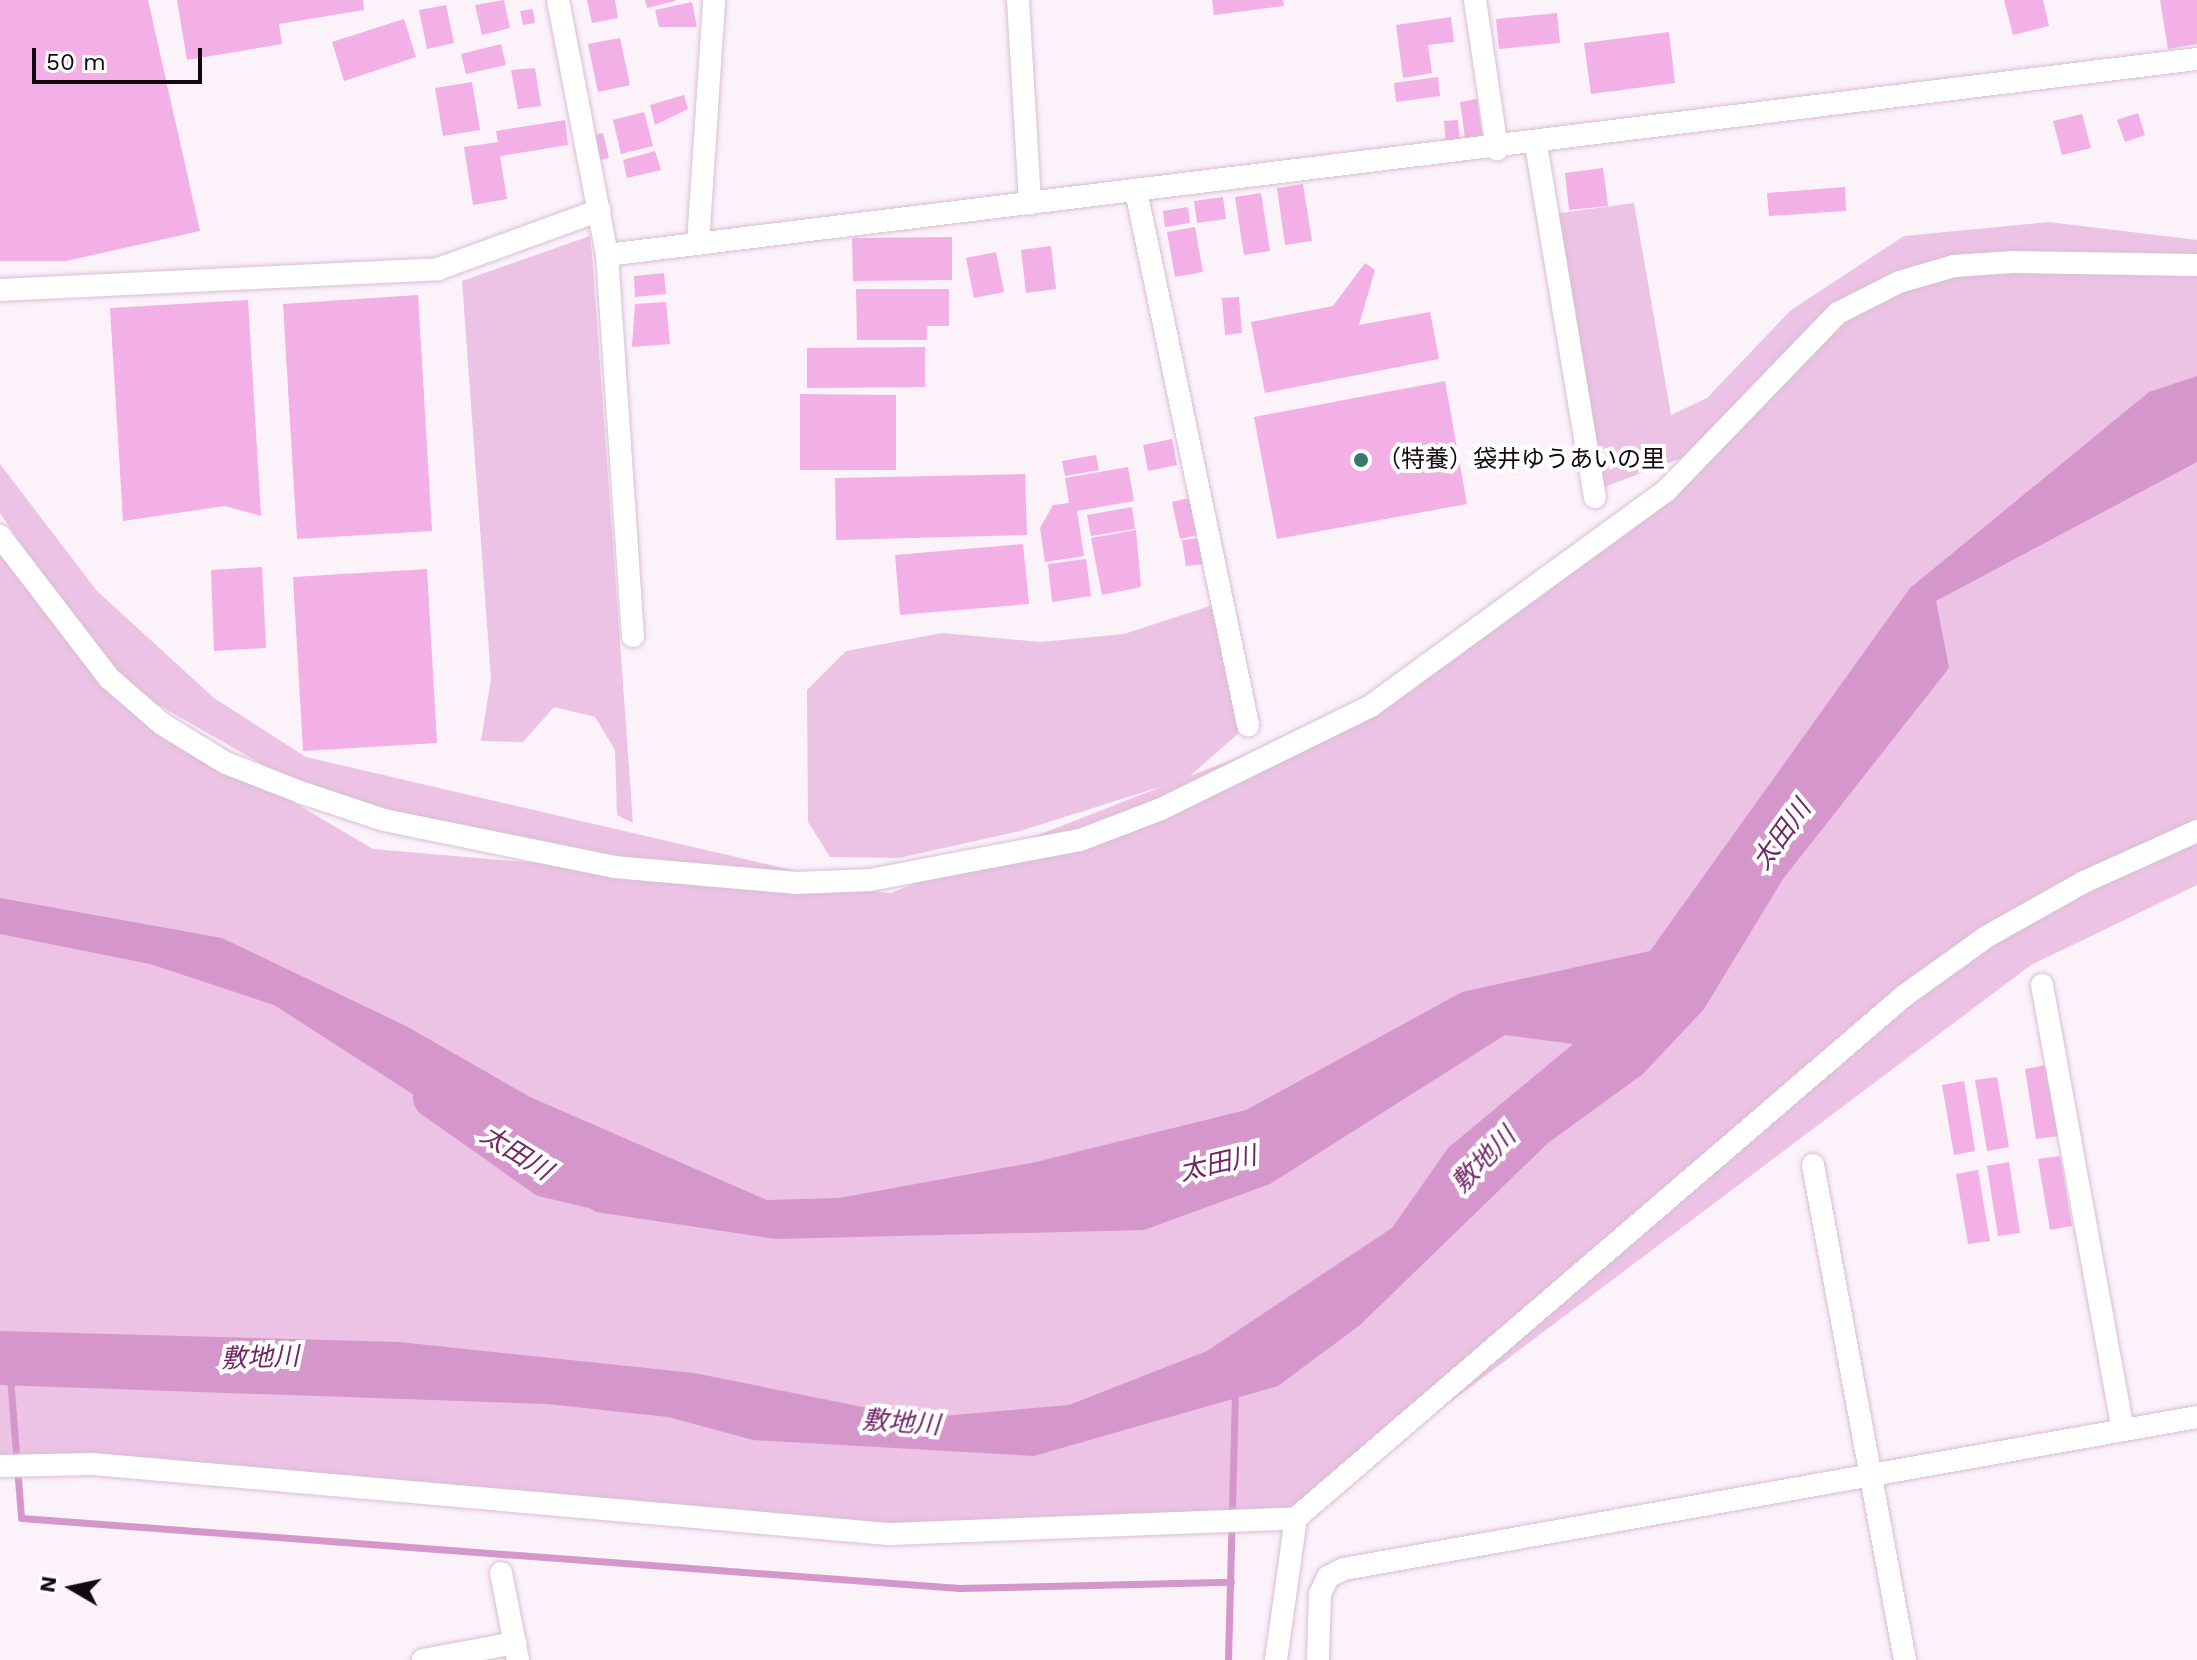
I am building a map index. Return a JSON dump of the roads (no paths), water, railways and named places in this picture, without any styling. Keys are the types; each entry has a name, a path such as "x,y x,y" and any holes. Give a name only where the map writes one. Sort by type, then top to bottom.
{"street":[{"path":"558,0 607,255 633,636"},
{"path":"698,244 714,0"},
{"path":"1018,0 1030,204"},
{"path":"1475,0 1497,149"},
{"path":"607,255 1536,145 2197,59"},
{"path":"1536,145 1595,497"},
{"path":"1136,191 1248,725"},
{"path":"0,290 438,269 600,210"},
{"path":"0,536 109,678 162,724 226,763 384,820 614,867 797,883 870,880 1080,840 1161,809 1371,706 1666,491 1838,313 1899,282 1954,266 2013,262 2197,265"},
{"path":"0,1466 93,1464 888,1534 1296,1518 1904,996 2028,913 2197,831"},
{"path":"2042,985 2123,1430"},
{"path":"1813,1165 1905,1660"},
{"path":"1318,1660 1320,1594 1328,1577 1344,1569 2197,1417"},
{"path":"1276,1660 1296,1518"},
{"path":"423,1660 517,1652 501,1573"}],"water":[{"name":"敷地川","path":"2197,376 2197,462 1936,601 1949,668 1783,879 1704,1009 1643,1074 1548,1143 1360,1325 1278,1386 1034,1456 753,1440 668,1417 547,1404 0,1385 0,1331 399,1342 694,1373 918,1418 1069,1405 1207,1351 1392,1228 1448,1148 1573,1044 1505,1035 1270,1184 1144,1230 776,1239 596,1212 274,1005 150,964 0,934 0,898 222,938 406,1026 530,1097 767,1200 839,1198 1036,1162 1246,1110 1462,992 1650,951 1910,588 2149,392"}],"waterway":[{"name":"太田川","path":"433,1098 545,1177 599,1190"},
{"path":"10,1377 21,1518 959,1588 1231,1582"},
{"path":"1228,1660 1235,1392"}],"place":[{"name":"（特養）袋井ゆうあいの里","path":"1361,460"}]}
